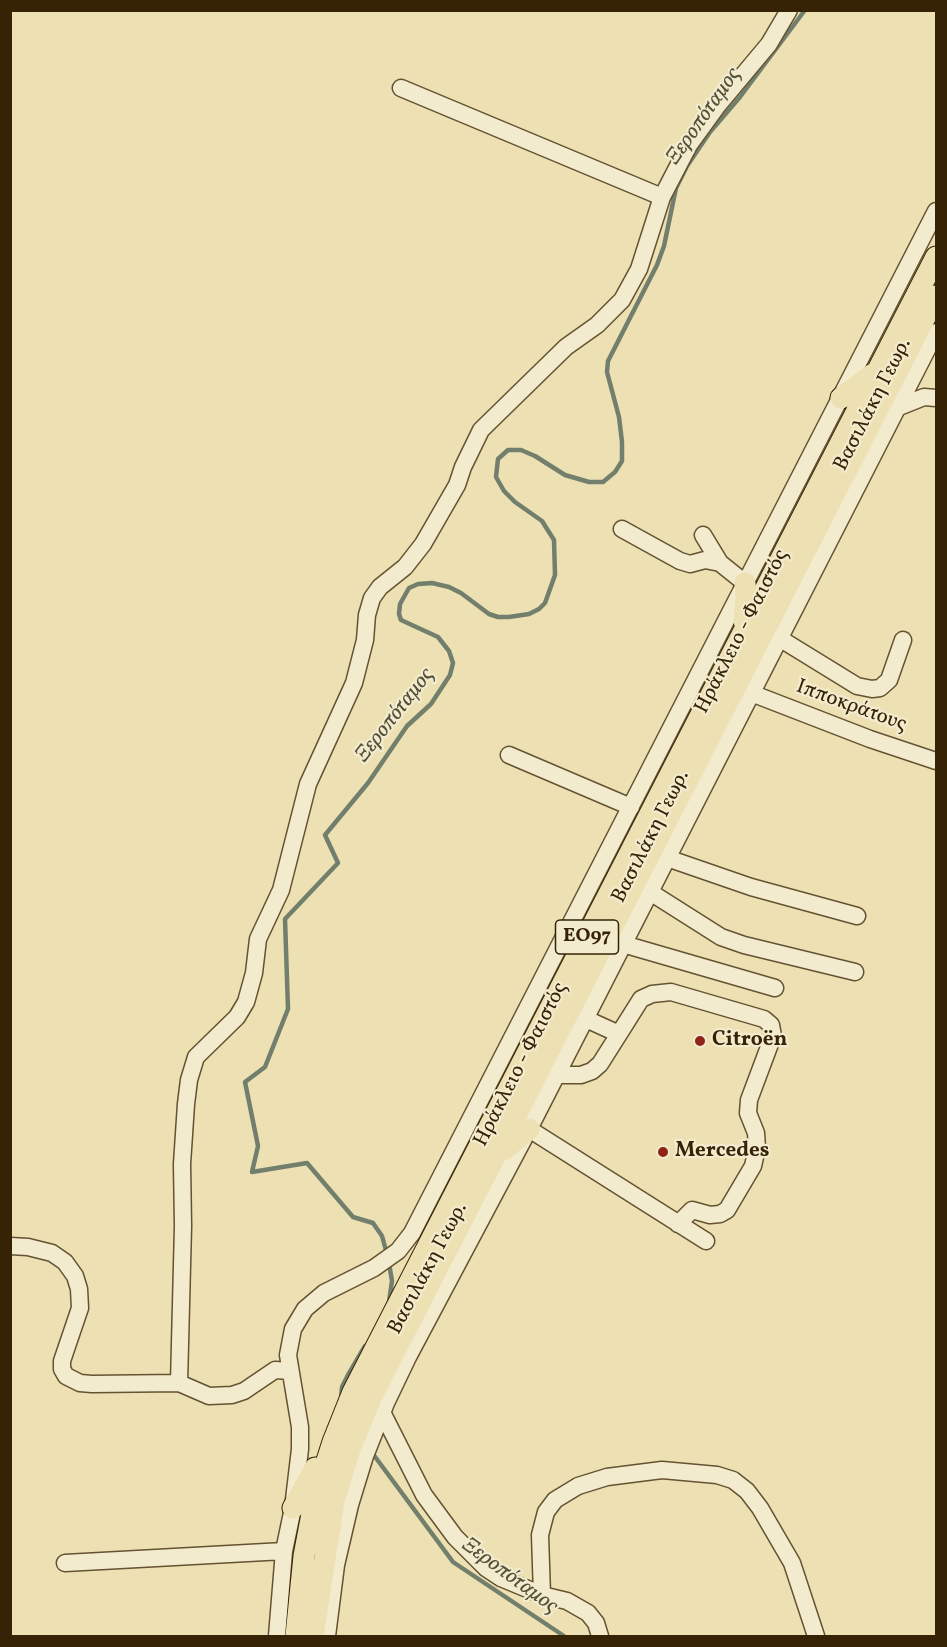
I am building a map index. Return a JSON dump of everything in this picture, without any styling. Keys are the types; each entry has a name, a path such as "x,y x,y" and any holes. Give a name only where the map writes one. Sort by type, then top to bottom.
{"main road":[{"name":"Ηράκλειο - Φαιστός","path":"296,1636 304,1556 315,1498 353,1392 936,257"},
{"name":"Ηράκλειο - Φαιστός","path":"313,1636 323,1560 334,1501 350,1449 371,1398 936,296"},
{"path":"841,399 870,377 879,367"},
{"path":"743,632 745,583"},
{"path":"493,1161 509,1143 529,1129"},
{"path":"293,1508 353,1392"}],"street":[{"path":"179,1383 183,1226 182,1164 189,1080 196,1057 237,1017 246,1002 254,973 258,939 280,890 308,784 354,683 365,640 367,615 372,598 380,587 405,567 423,544 457,485 481,430 566,347 597,325 622,300 639,269 662,197 689,145 723,98 769,44 789,10"},
{"path":"401,88 662,197"},
{"name":"Βασιλάκη Γεωρ.","path":"277,1636 285,1551 299,1467 300,1438 288,1355 293,1329 305,1309 324,1293 374,1268 394,1254 408,1240 936,212"},
{"name":"Βασιλάκη Γεωρ.","path":"327,1636 336,1565 350,1505 382,1412 408,1357 586,1019 779,638 899,407 932,352 936,332"},
{"path":"899,407 924,397 936,398"},
{"path":"622,529 680,561 690,564 705,560 720,563"},
{"path":"703,535 720,563 745,583"},
{"path":"779,638 857,686 872,689 880,688 889,680 903,640"},
{"name":"Ιπποκράτους","path":"751,693 870,739 936,760"},
{"path":"509,756 631,807"},
{"path":"667,858 751,887 857,916"},
{"path":"650,892 721,937 744,945 855,972"},
{"path":"623,944 775,988"},
{"path":"557,1075 592,1071 600,1064 641,999 652,994 671,992 764,1019 771,1025 773,1036 749,1100 748,1113 756,1134 758,1148 753,1166 727,1210 720,1214 710,1215 692,1210 678,1224"},
{"path":"586,1019 619,1034"},
{"path":"529,1129 706,1241"},
{"path":"10,1246 28,1246 52,1253 65,1262 75,1276 79,1289 80,1308 62,1360 62,1368 66,1376 80,1383 179,1383 209,1396 232,1395 244,1391 275,1370 290,1371"},
{"path":"382,1412 424,1495 454,1537 486,1568 501,1578 567,1601 588,1613 596,1623 600,1636"},
{"path":"542,1594 540,1535 546,1512 555,1500 578,1486 607,1477 662,1470 717,1475 733,1480 747,1491 760,1508 792,1563 816,1636"},
{"path":"65,1563 285,1551"}],"waterway":[{"name":"Ξεροπόταμος","path":"387,1254 382,1236 373,1223 353,1217 307,1163 252,1172 258,1146 245,1082 265,1067 288,1009 285,919 338,863 325,835 368,783 407,726 431,704 450,675 453,663 449,651 438,637 401,620 400,604 409,588 418,584 432,583 449,587 489,614 498,617 529,614 545,603 555,575 554,540 542,521 515,502 504,491 496,477 498,459 508,450 521,450 565,475 589,482 603,482 615,472 622,461 622,442 619,417 607,372 608,361 657,265 664,246 676,188 687,166 710,132 740,97 805,10"},
{"name":"Ξεροπόταμος","path":"389,1263 392,1281 389,1302"},
{"name":"Ξεροπόταμος","path":"341,1398 342,1387 365,1346"},
{"name":"Ξεροπόταμος","path":"373,1454 453,1562 564,1636"}],"place":[{"name":"Citroën","path":"700,1041"},
{"name":"Mercedes","path":"663,1152"}]}
